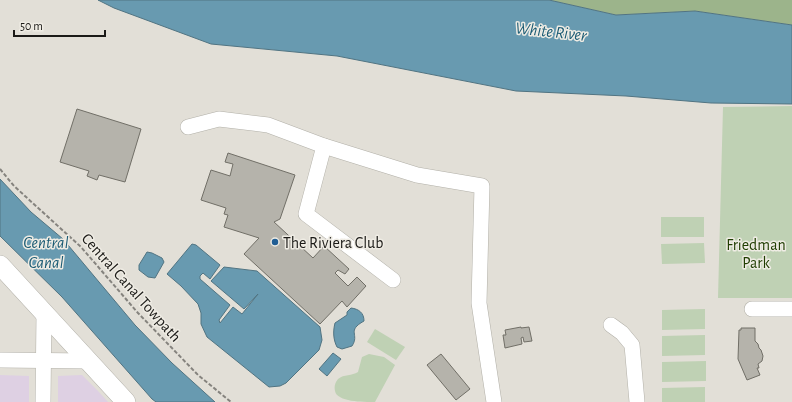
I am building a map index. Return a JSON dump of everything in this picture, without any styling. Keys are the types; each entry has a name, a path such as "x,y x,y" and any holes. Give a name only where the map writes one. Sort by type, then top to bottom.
{"main road":[{"path":"0,265 126,402"}],"street":[{"path":"188,126 220,119 268,125 324,146 417,175 482,186 480,212 479,303 494,402"},
{"path":"324,146 306,214 393,280"},
{"path":"752,309 792,309"},
{"path":"43,402 44,313"},
{"path":"611,324 622,333 632,345 637,402"},
{"path":"0,360 88,361"}],"path":[{"name":"Central Canal Towpath","path":"0,169 14,186 81,247 138,313 198,375 231,402"}],"shaded area":[{"path":"0,375 29,376 29,402 0,402"},
{"path":"82,375 108,402 58,402 58,376"}],"green space":[{"path":"549,0 792,0 792,25 695,11 616,15"},
{"name":"Friedman Park","path":"792,106 792,298 718,298 723,107"},
{"path":"661,217 704,217 704,237 661,237"},
{"path":"704,243 705,263 662,264 661,244"},
{"path":"705,309 705,329 662,330 662,310"},
{"path":"375,329 405,347 396,360 367,342"},
{"path":"705,335 705,355 662,356 662,336"},
{"path":"369,354 384,357 395,365 375,402 351,401 337,395 335,391 335,383 337,380 343,376 358,372 362,357"},
{"path":"706,361 706,381 662,382 662,362"},
{"path":"705,387 705,402 662,402 662,388"}],"water":[{"name":"White River","path":"98,0 549,0 616,15 695,11 792,25 792,104 711,103 626,96 516,91 337,56 211,44 114,8"},
{"name":"Central Canal","path":"0,179 31,212 63,239 135,325 172,363 215,402 156,402 152,399 62,297 0,236"},
{"path":"192,244 196,245 220,265 210,279 203,273 200,276 200,279 230,305 219,320 220,323 233,307 242,314 258,294 244,309 211,281 224,267 257,271 320,327 322,340 319,350 286,383 280,386 269,387 207,337 201,324 201,313 198,304 167,274"},
{"path":"147,252 162,258 164,262 155,278 148,277 139,270 139,265"},
{"path":"351,308 360,312 364,321 354,330 355,338 352,346 342,349 337,347 335,341 335,323 347,315 347,312"},
{"path":"333,353 341,359 327,376 319,369"}],"building":[{"path":"77,109 141,129 125,182 99,175 97,180 87,176 89,171 60,162"},
{"name":"The Riviera Club","path":"228,153 295,175 280,219 274,222 313,258 324,246 349,269 345,274 338,270 335,273 348,286 357,277 366,286 347,307 342,301 320,324 244,254 259,238 224,227 228,215 224,214 226,208 201,200 211,170 230,176 233,164 225,162"},
{"path":"529,327 532,341 524,342 523,337 521,338 522,344 505,348 503,335 506,335 505,330"},
{"path":"741,328 755,328 755,341 758,344 763,356 762,361 758,364 759,368 757,368 760,375 747,380 738,359 739,330 741,330"},
{"path":"441,354 470,389 456,400 427,365"}],"place":[{"name":"The Riviera Club","path":"275,242"}]}
